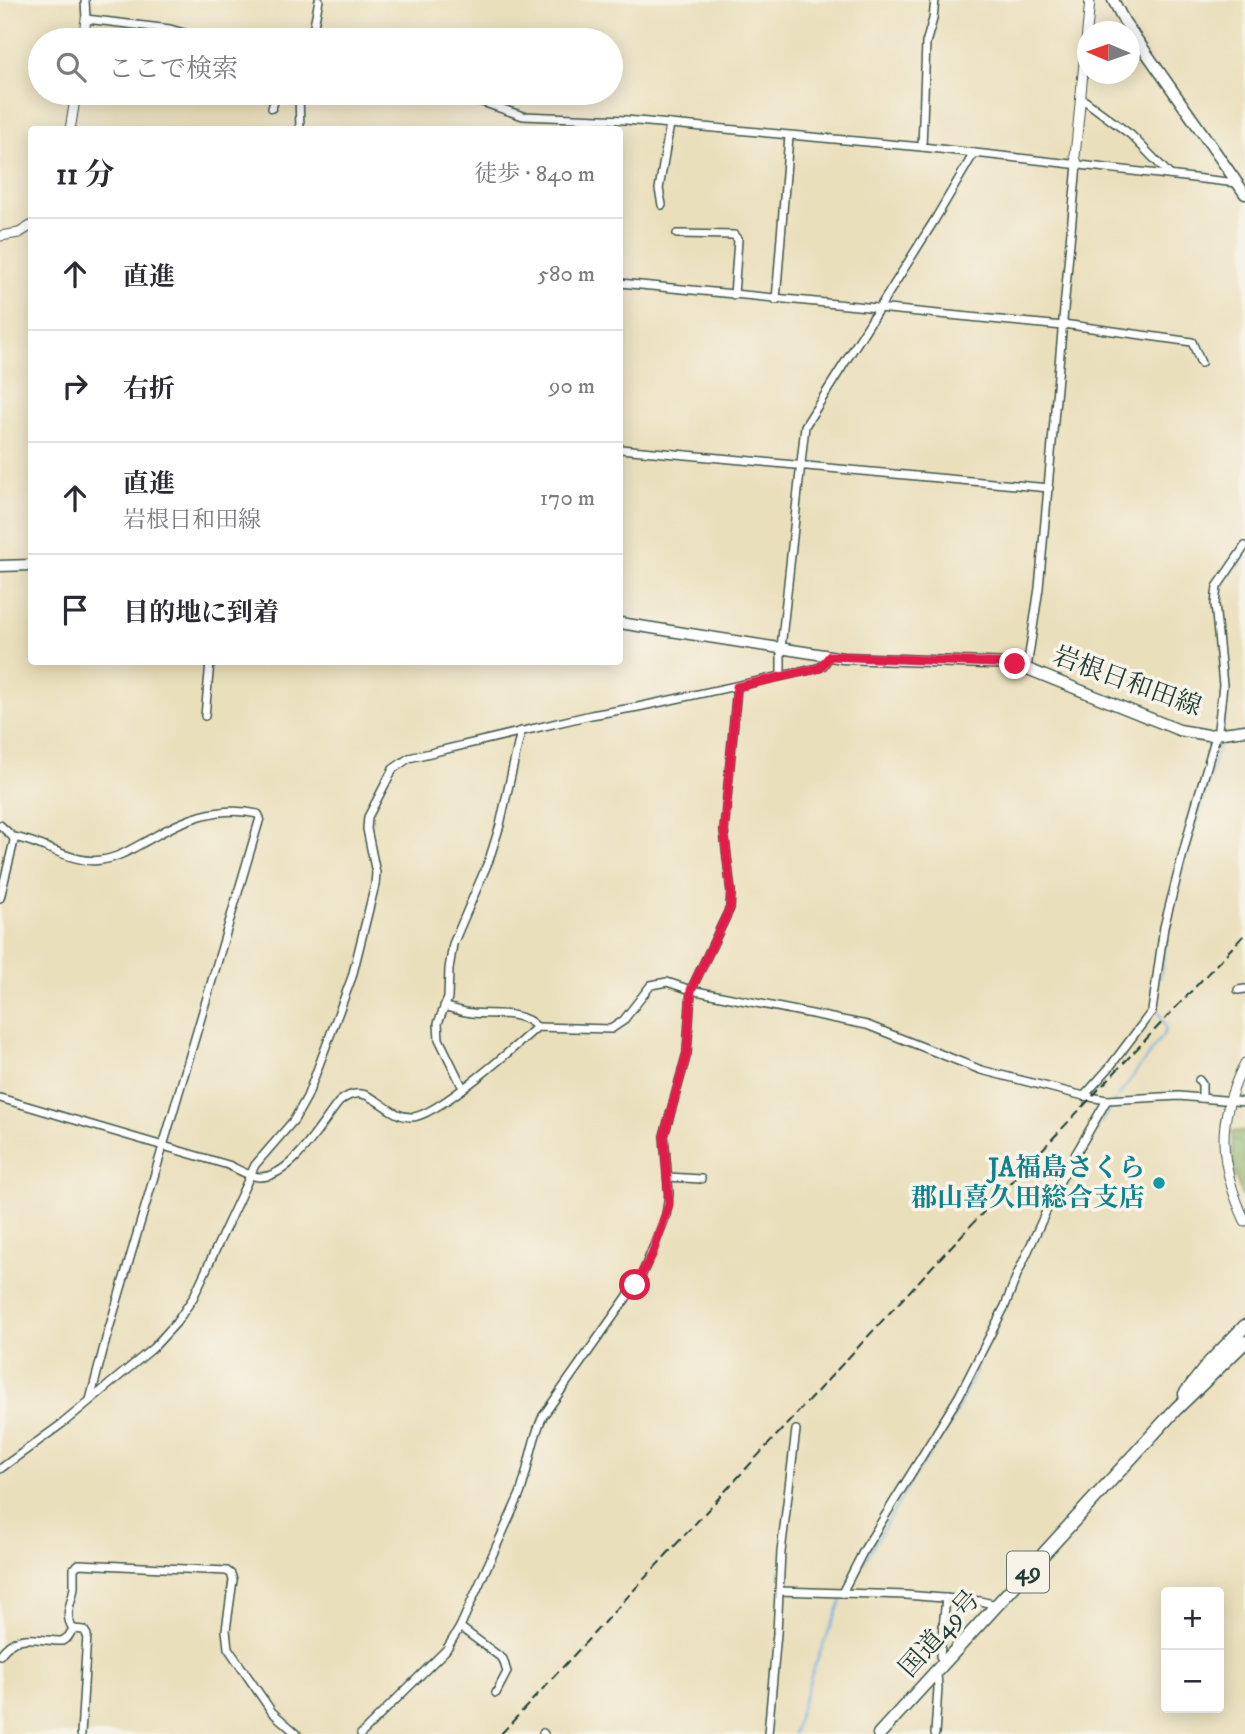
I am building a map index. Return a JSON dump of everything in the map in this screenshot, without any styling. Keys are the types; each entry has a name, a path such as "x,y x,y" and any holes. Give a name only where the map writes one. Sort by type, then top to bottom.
{"highway":[{"name":"国道49号","path":"1176,1409 1209,1363 1245,1326"},
{"name":"国道49号","path":"879,1734 1176,1409 1245,1342"}],"main road":[{"path":"1113,0 1124,21 1245,194"},
{"path":"0,566 28,565"},
{"name":"岩根日和田線","path":"623,623 830,656 1009,663 1179,730 1217,735 1245,730"}],"street":[{"path":"85,0 85,28"},
{"path":"313,28 319,0"},
{"path":"922,147 926,43 933,19 934,0"},
{"path":"1027,668 1039,588 1049,488 1090,0"},
{"path":"86,19 162,28"},
{"path":"1080,97 1132,135 1170,176"},
{"path":"71,126 74,105"},
{"path":"299,105 300,126"},
{"path":"491,105 523,116 670,124 922,147 1237,183"},
{"path":"662,205 659,188 670,124"},
{"path":"776,300 789,136"},
{"path":"781,676 799,464 807,422 956,186 974,153"},
{"path":"0,236 19,233 28,228"},
{"path":"677,234 734,235 738,240 733,295"},
{"path":"623,283 776,300 1063,325 1192,342 1201,363"},
{"path":"623,449 1049,488"},
{"path":"1084,1096 1152,1011 1164,927 1217,735 1223,685 1215,604 1217,587 1245,546"},
{"path":"0,1469 90,1402 153,1348 176,1323 197,1292 250,1175 259,1160 300,1111 352,977 375,885 376,873 368,817 393,769 409,758 521,730 820,668 830,656"},
{"path":"205,716 210,665"},
{"path":"361,1734 441,1657 460,1627 520,1494 533,1441 543,1416 641,1277 652,1255 669,1204 664,1136 687,1053 691,990 730,908 731,892 724,831 737,687"},
{"path":"463,1087 438,1036 438,1023 448,998 453,944 489,860 500,825 521,730"},
{"path":"0,825 13,837 82,860 100,860 135,848 186,819 233,811 258,814 260,818 106,1339 90,1402"},
{"path":"0,898 14,847 13,837"},
{"path":"0,1098 228,1165 259,1177 283,1170 345,1097 359,1094 372,1097 393,1113 413,1118 425,1114 484,1073 537,1027 611,1029 623,1021 652,985 667,982 691,990 867,1025 981,1070 1084,1096 1107,1100 1167,1096 1245,1102"},
{"path":"444,1006 466,1012 508,1014 531,1021 537,1027"},
{"path":"1245,1063 1229,1100 1224,1131 1228,1181 1245,1221"},
{"path":"1199,1080 1202,1084 1202,1098"},
{"path":"842,1593 864,1550 959,1396 1005,1306 1060,1181 1107,1100"},
{"path":"668,1177 701,1179"},
{"path":"768,1734 781,1552 796,1430"},
{"path":"73,1629 68,1619 68,1608 73,1593 74,1568 79,1564 230,1573 233,1580 226,1630 228,1648 272,1712 297,1734"},
{"path":"779,1591 946,1598 997,1605"},
{"path":"934,1734 946,1598"},
{"path":"460,1627 503,1660 507,1672 496,1693"},
{"path":"0,1655 8,1644 17,1640 62,1641 73,1629"},
{"path":"73,1629 83,1630 87,1635 81,1734"}],"green space":[{"path":"1232,1131 1245,1132 1245,1195 1242,1196 1233,1168"}],"waterway":[{"path":"1229,576 1245,558"},
{"path":"1223,583 1220,608 1227,678 1223,727"},
{"path":"1186,855 1222,736"},
{"path":"1160,978 1171,914"},
{"path":"1118,1097 1165,1032 1166,1028 1157,1008 1157,997"},
{"path":"1058,1195 1073,1166 1115,1101"},
{"path":"848,1589 915,1475 948,1428 976,1371"},
{"path":"793,1734 814,1667 843,1597"}],"railway":[{"path":"501,1734 944,1254 1245,934"}],"place":[{"name":"JA福島さくら 郡山喜久田総合支店","path":"1159,1183"}],"route":[{"path":"635,1285 652,1255 669,1204 664,1136 687,1053 691,990 730,908 731,892 724,831 737,687 820,668 830,656 1015,664"}]}
